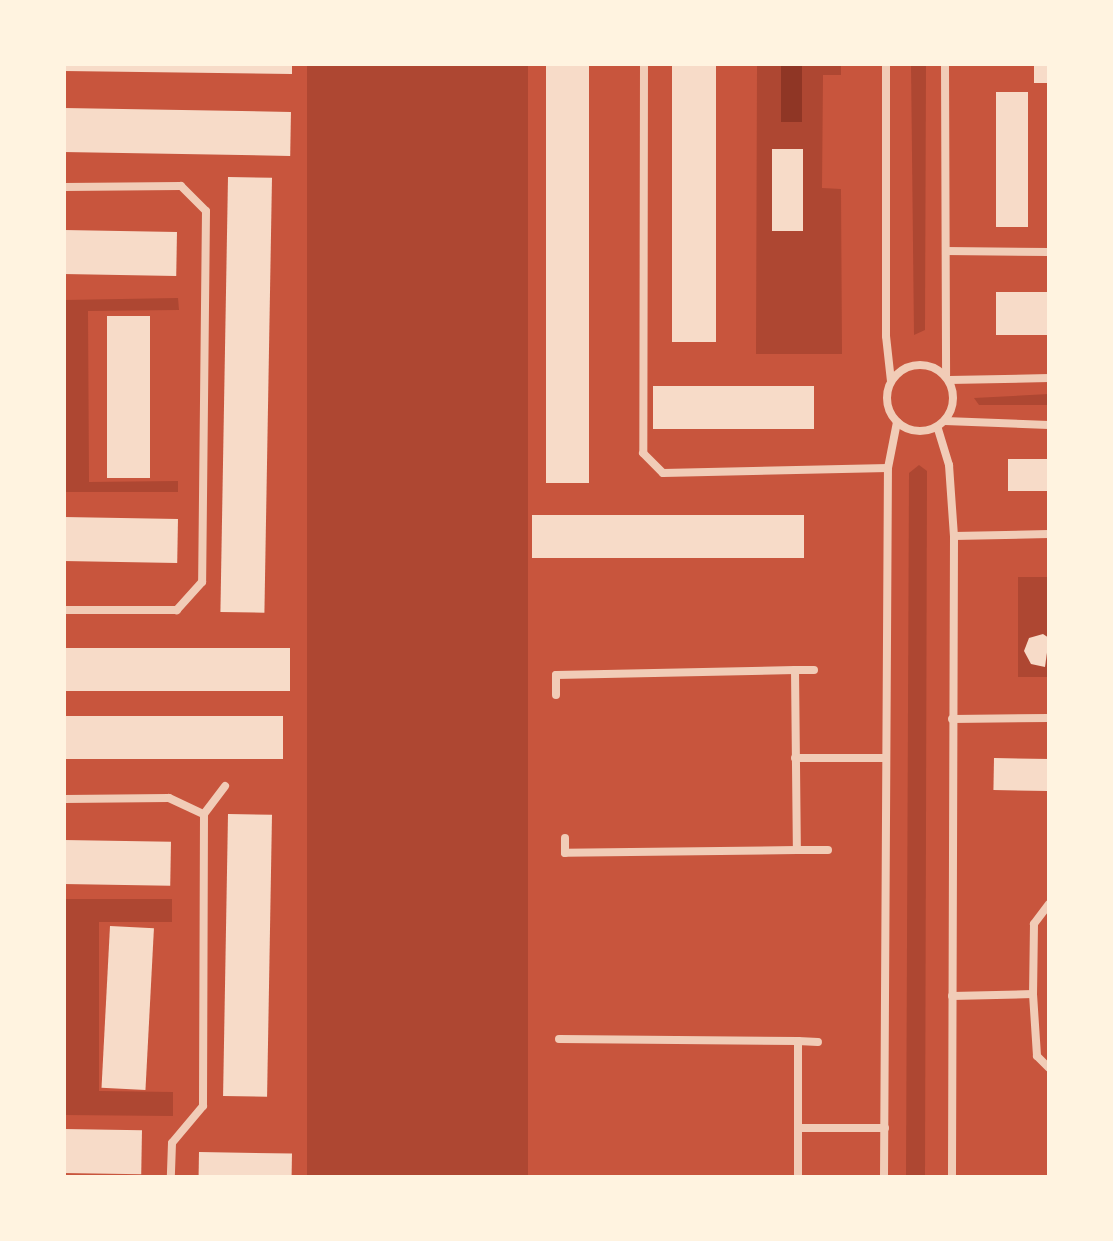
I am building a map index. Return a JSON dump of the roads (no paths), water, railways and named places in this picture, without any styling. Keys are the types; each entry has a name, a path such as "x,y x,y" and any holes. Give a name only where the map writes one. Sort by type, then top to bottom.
{"street":[{"path":"644,64 643,453 663,473 888,468"},
{"path":"886,64 886,336 891,381 887,403 897,422 916,431 938,429 954,401 947,378 945,64"},
{"path":"64,187 181,186 206,211 202,582 177,610 64,610"},
{"path":"946,251 1049,252"},
{"path":"891,381 920,365 947,378 1049,378"},
{"path":"945,421 1049,425"},
{"path":"884,1177 888,468 897,422"},
{"path":"938,429 949,465 954,536 952,1177"},
{"path":"954,536 1049,534"},
{"path":"795,670 797,850"},
{"path":"556,695 556,675 814,670"},
{"path":"952,719 1049,718"},
{"path":"795,758 885,758"},
{"path":"171,1177 172,1143 203,1106 204,814 225,786"},
{"path":"64,799 169,798 204,814"},
{"path":"565,838 565,853 828,850"},
{"path":"1049,904 1034,924 1033,994 1037,1056 1049,1068"},
{"path":"952,996 1033,994"},
{"path":"559,1039 818,1042"},
{"path":"798,1041 798,1177"},
{"path":"798,1128 885,1128"}]}
